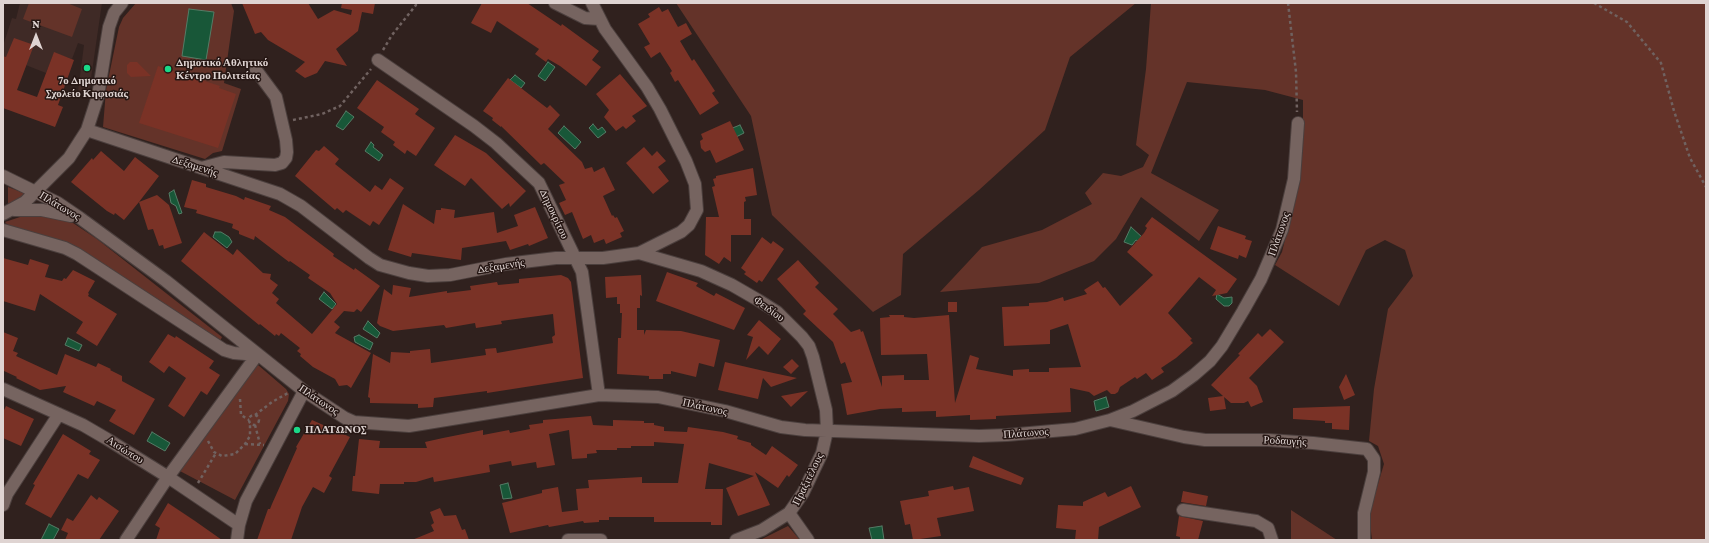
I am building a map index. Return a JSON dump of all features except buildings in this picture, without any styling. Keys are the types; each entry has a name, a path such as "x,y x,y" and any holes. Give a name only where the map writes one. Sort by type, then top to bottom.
{"street":[{"path":"8,212 25,202 69,158 87,130 98,96 109,27 114,13 122,3"},
{"path":"555,3 585,18 599,19"},
{"name":"Δεξαμενής","path":"87,130 292,199 369,258 393,269 428,276 450,275 513,263 556,258 603,258 639,253 681,232 689,225 697,210 695,184 686,161 660,109 599,19 592,3"},
{"name":"Δημοκρίτου","path":"378,60 474,126 496,143 534,178 545,192 582,272 598,395"},
{"path":"201,168 224,162 275,165 282,163 286,158 288,152 276,97 256,70"},
{"name":"Πλάτωνος","path":"3,176 58,203 80,218 166,281 302,390 345,418 354,422 409,426 598,395 658,398 725,411 781,427 827,432 979,436 1007,435 1075,429 1110,420 1150,403 1172,391 1194,375 1222,346 1234,328 1261,279 1282,230 1294,179 1298,123"},
{"path":"8,212 42,210 80,218"},
{"path":"3,230 65,248 77,254 224,350 234,353 257,355"},
{"name":"Φειδίου","path":"639,253 701,271 732,285 777,312 809,346 826,410 827,432"},
{"path":"126,540 168,476 257,355"},
{"name":"Αισώπου","path":"3,389 59,414 107,439 168,476 239,525"},
{"path":"237,540 239,525 246,501 274,449 302,390"},
{"path":"3,505 8,494 59,414"},
{"name":"Ροδαυγής","path":"1110,420 1205,440 1268,440 1367,449 1374,459 1374,472 1364,513 1364,540"},
{"name":"Πραξιτέλους","path":"736,540 762,530 789,513 803,493 822,453 827,432"},
{"path":"1183,510 1256,521 1268,528 1272,540"},
{"path":"789,513 808,540"},
{"path":"568,540 601,540"}],"path":[{"path":"281,122 322,114 340,106 378,60 392,35 415,3"},
{"path":"1288,3 1296,72 1298,123"},
{"path":"1594,3 1627,22 1661,63 1674,112 1690,158 1706,187"},
{"path":"235,384 240,393 240,410 242,415 255,425 260,444"},
{"path":"205,425 210,447 216,453 222,456 235,454 245,444 250,436 250,417 284,394 302,390"},
{"path":"255,415 259,419 259,422 255,425"},
{"path":"245,444 260,444 274,449"},
{"path":"192,493 216,453"}],"shaded area":[{"path":"20,3 102,3 89,92 78,91 84,45 78,43 72,59 54,53 46,73 3,56 3,46 12,18 16,19"},
{"path":"29,3 67,3 82,9 72,37 23,19"},
{"name":"Δημοτικό Αθλητικό Κέντρο Πολιτείας","path":"136,3 231,3 234,11 224,83 241,89 222,151 213,153 205,159 103,127 106,90 119,27 123,18"},
{"path":"676,3 1136,3 1070,57 1045,130 979,190 903,254 901,295 873,312 772,215 751,116"},
{"path":"1151,3 1706,3 1706,540 1372,540 1369,514 1384,464 1378,446 1369,441 1374,389 1388,309 1413,276 1405,250 1385,240 1366,250 1339,306 1275,265 1282,252 1297,190 1303,147 1303,100 1265,90 1187,82 1151,173 1219,210 1199,241 1141,197 1116,239 1094,261 1039,283 940,292 982,247 1042,230 1092,204 1085,193 1103,173 1121,176 1143,167 1149,155 1136,145 1146,69"},
{"path":"189,9 214,12 206,60 182,56"},
{"path":"548,62 555,67 545,81 538,76"},
{"path":"515,75 525,83 521,88 510,80"},
{"path":"346,111 354,117 343,130 336,126"},
{"path":"593,124 598,130 602,127 606,132 598,138 589,128"},
{"path":"740,125 744,133 734,138 730,129"},
{"path":"564,126 581,142 575,149 558,133"},
{"path":"371,142 374,145 373,147 383,155 379,161 365,151"},
{"path":"8,187 24,193 18,202 8,206"},
{"path":"174,190 182,213 179,214 176,206 171,203 169,193"},
{"path":"23,216 50,216 73,223 97,239 222,337 220,341 75,246 9,227 5,222"},
{"path":"1131,227 1143,238 1140,242 1136,240 1132,245 1124,242"},
{"path":"215,232 221,232 229,237 232,242 227,248 213,237"},
{"path":"324,292 336,304 332,309 319,299"},
{"path":"1217,294 1224,298 1232,297 1232,303 1229,306 1224,306 1216,299"},
{"path":"368,321 380,333 377,338 363,329"},
{"path":"359,335 373,343 370,350 355,342 354,337"},
{"path":"68,338 82,345 79,351 65,345"},
{"path":"258,365 286,389 289,394 288,401 235,500 178,470 254,366"},
{"path":"1106,397 1109,407 1096,411 1094,401"},
{"path":"152,432 170,443 165,451 147,441"},
{"path":"508,483 512,498 503,499 500,485"},
{"path":"1291,510 1337,540 1291,540"},
{"path":"49,524 59,529 53,540 41,540"},
{"path":"788,526 800,540 760,540"},
{"path":"882,526 884,540 872,540 869,528"}],"place":[{"name":"7ο Δημοτικό Σχολείο Κηφισιάς","path":"87,68"},
{"name":"Δημοτικό Αθλητικό Κέντρο Πολιτείας","path":"168,69"},
{"name":"ΠΛΑΤΩΝΟΣ","path":"297,430"}]}
